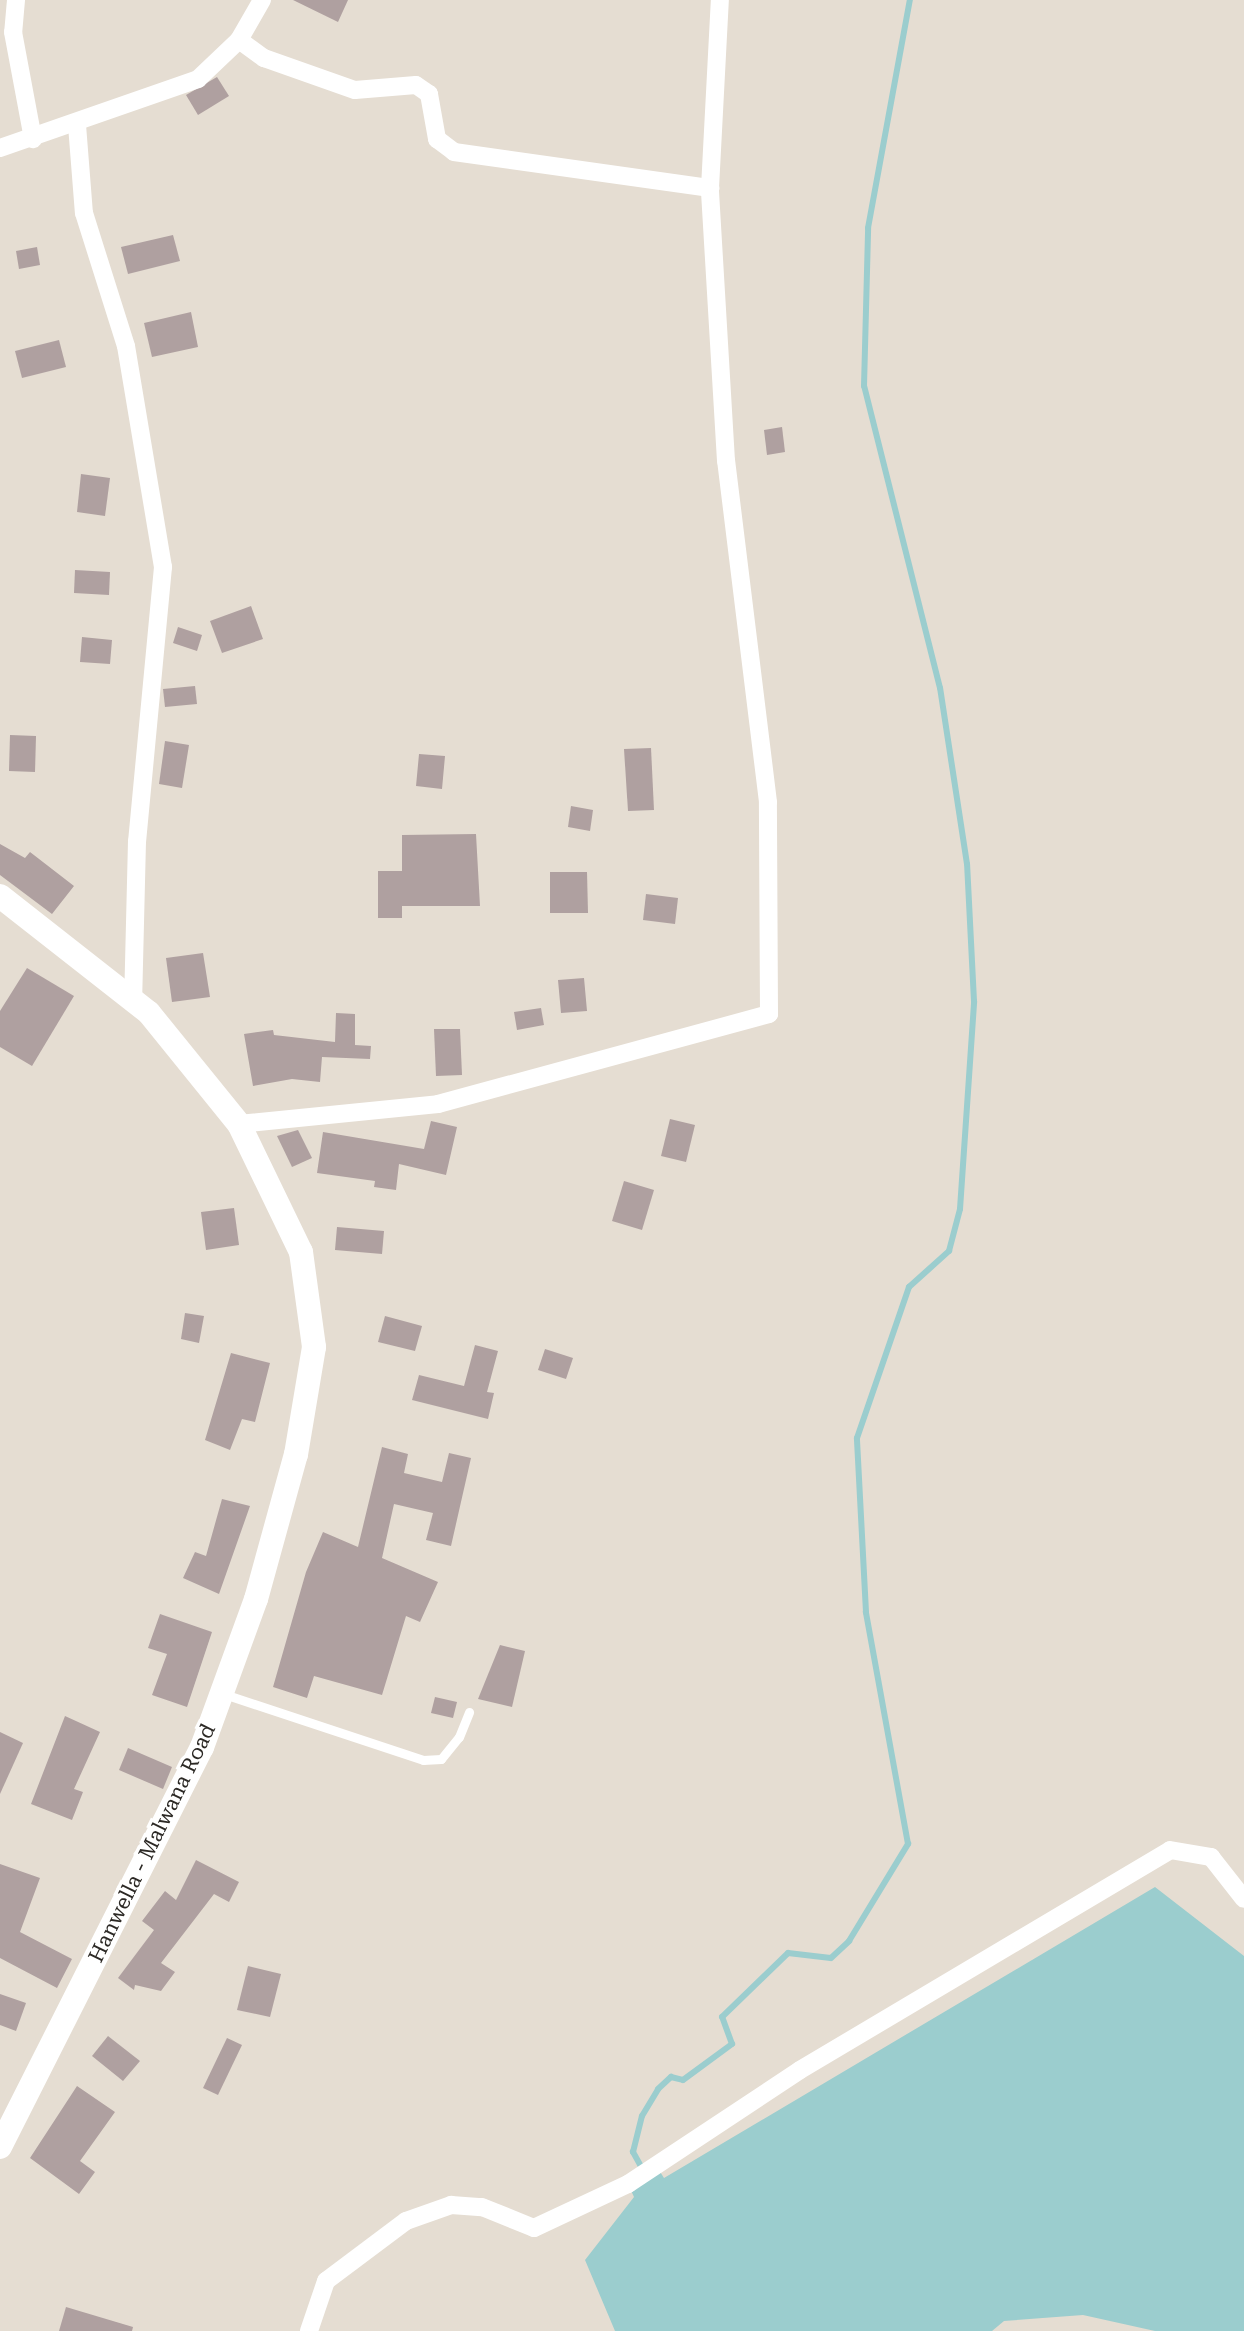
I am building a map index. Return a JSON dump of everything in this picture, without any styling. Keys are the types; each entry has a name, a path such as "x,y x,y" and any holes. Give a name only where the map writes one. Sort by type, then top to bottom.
{"street":[{"path":"16,0 13,32 33,139"},
{"path":"0,148 77,125 198,79 239,40 262,0"},
{"path":"239,1124 438,1104 769,1014 768,802 726,461 710,188 720,0"},
{"path":"239,40 264,58 355,90 416,85 429,94 437,139 454,152 710,188"},
{"path":"77,125 84,213 126,346 163,567 137,841 133,1002"},
{"name":"Hanwella - Malwana Road","path":"0,896 82,955 133,1002 149,1013 239,1124 301,1252 313,1347 296,1454 256,1600 202,1747 0,2147"},
{"path":"309,2331 326,2281 406,2221 450,2205 482,2207 534,2228 628,2184 800,2070 1170,1850 1211,1857 1244,1899"}],"lane":[{"path":"222,1693 423,1760 441,1759 459,1737 469,1712"}],"water":[{"path":"1155,1887 1244,1956 1244,2331 1155,2331 1083,2315 1004,2321 992,2331 615,2331 585,2260 634,2197 628,2184 657,2167 664,2178"}],"building":[{"path":"293,0 348,0 338,22"},
{"path":"217,77 229,96 198,115 186,95"},
{"path":"173,235 180,261 128,274 121,247"},
{"path":"37,247 40,265 19,269 16,251"},
{"path":"191,312 198,347 152,357 144,323"},
{"path":"59,340 66,367 22,378 15,351"},
{"path":"782,427 785,452 767,455 764,430"},
{"path":"81,474 110,478 105,516 77,512"},
{"path":"75,570 110,572 109,595 74,593"},
{"path":"251,606 263,639 222,653 210,621"},
{"path":"178,627 202,635 197,651 173,643"},
{"path":"82,637 112,640 110,664 80,662"},
{"path":"195,686 197,704 165,707 163,689"},
{"path":"10,735 36,736 35,772 9,771"},
{"path":"165,741 189,745 182,788 159,784"},
{"path":"651,748 654,810 628,811 624,749"},
{"path":"419,754 445,756 442,789 416,786"},
{"path":"571,806 593,810 590,831 568,827"},
{"path":"476,834 480,906 402,906 402,918 378,918 378,871 402,871 402,835"},
{"path":"0,844 25,858 30,852 74,886 52,914 0,875"},
{"path":"550,872 587,872 588,913 550,913"},
{"path":"646,894 678,898 675,924 643,920"},
{"path":"203,953 210,997 172,1002 166,958"},
{"path":"27,968 74,996 32,1066 0,1047 0,1011"},
{"path":"584,978 587,1011 561,1013 558,980"},
{"path":"541,1008 544,1025 517,1030 514,1012"},
{"path":"336,1013 355,1014 355,1045 371,1046 370,1059 322,1057 320,1082 292,1079 253,1086 244,1034 273,1030 274,1035 335,1042"},
{"path":"434,1029 460,1029 462,1075 436,1076"},
{"path":"670,1119 695,1125 686,1162 661,1156"},
{"path":"431,1121 457,1127 446,1175 399,1164 396,1190 374,1187 375,1181 317,1173 323,1132 424,1149"},
{"path":"298,1130 312,1158 292,1167 277,1136"},
{"path":"624,1181 654,1190 642,1230 612,1221"},
{"path":"234,1208 239,1245 206,1250 201,1212"},
{"path":"337,1227 384,1231 382,1254 335,1250"},
{"path":"185,1313 204,1316 199,1343 181,1339"},
{"path":"385,1316 422,1326 415,1351 378,1342"},
{"path":"475,1345 498,1351 487,1392 494,1393 488,1419 412,1400 419,1375 464,1386"},
{"path":"545,1349 573,1358 566,1379 538,1370"},
{"path":"231,1353 270,1363 255,1422 242,1419 230,1450 205,1440"},
{"path":"382,1447 408,1454 404,1473 442,1482 449,1453 471,1458 451,1546 426,1540 433,1513 394,1504 382,1558 438,1582 420,1622 406,1616 382,1695 314,1676 307,1698 273,1687 306,1572 323,1532 358,1547"},
{"path":"222,1499 250,1506 219,1594 183,1578 195,1552 206,1556"},
{"path":"160,1614 212,1632 187,1707 152,1695 167,1654 148,1648"},
{"path":"500,1645 525,1651 512,1707 478,1699"},
{"path":"435,1697 457,1702 453,1718 431,1713"},
{"path":"65,1716 100,1732 74,1789 83,1792 72,1820 31,1804"},
{"path":"0,1732 23,1743 0,1794"},
{"path":"128,1748 172,1767 163,1789 119,1770"},
{"path":"196,1860 239,1882 229,1902 214,1894 161,1963 175,1972 161,1991 135,1985 134,1990 118,1978 154,1930 142,1921 165,1891 176,1900"},
{"path":"0,1864 40,1878 20,1932 72,1959 57,1988 0,1958"},
{"path":"248,1966 281,1974 270,2017 237,2010"},
{"path":"0,1994 26,2003 16,2031 0,2025"},
{"path":"108,2036 140,2061 123,2081 92,2056"},
{"path":"227,2038 242,2045 218,2095 203,2088"},
{"path":"77,2086 115,2112 80,2161 95,2172 79,2194 30,2158"},
{"path":"66,2307 133,2327 132,2331 59,2331"}],"waterway":[{"path":"643,2170 633,2152 642,2116 658,2089 671,2077 683,2080 732,2044 722,2017 788,1953 831,1958 849,1941 908,1844 866,1612 857,1438 909,1287 949,1251 960,1209 974,1001 967,864 940,688 864,386 868,228 910,0"}]}
